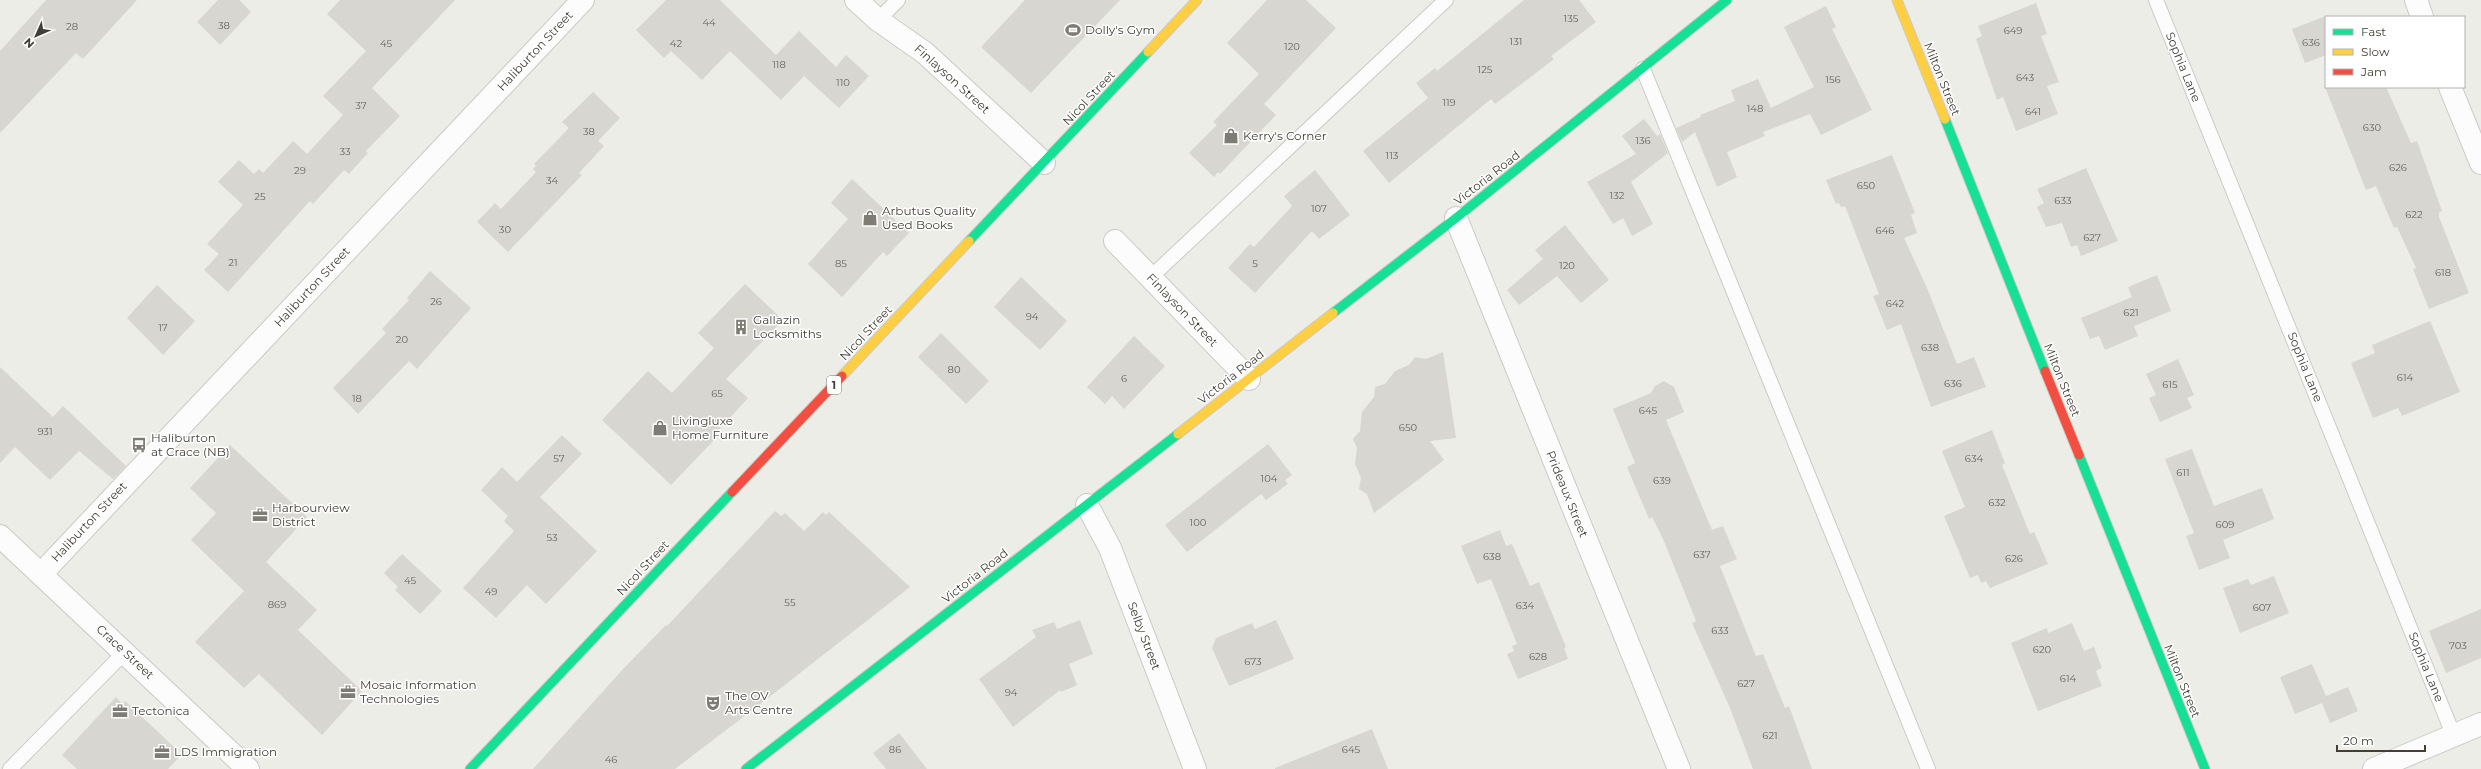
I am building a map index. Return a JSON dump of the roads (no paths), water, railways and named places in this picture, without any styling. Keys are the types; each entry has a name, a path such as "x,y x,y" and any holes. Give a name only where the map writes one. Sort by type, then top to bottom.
{"main road":[{"name":"Nicol Street","path":"470,769 1197,0"},
{"name":"Victoria Road","path":"746,769 1456,218 1727,0"},
{"name":"Milton Street","path":"1897,0 2205,769"}],"street":[{"name":"Haliburton Street","path":"41,574 583,0"},
{"name":"Finlayson Street","path":"856,0 878,20 925,53 1044,163"},
{"path":"2416,0 2422,16"},
{"path":"2450,88 2481,163"},
{"name":"Prideaux Street","path":"1456,218 1678,769"},
{"name":"Finlayson Street","path":"1115,241 1249,379"},
{"name":"Selby Street","path":"1086,505 1110,548 1195,769"},
{"name":"Crace Street","path":"0,536 126,652 248,769"},
{"path":"2374,769 2453,734 2481,724"}],"lane":[{"path":"878,20 898,0"},
{"path":"1151,277 1446,0"},
{"name":"Sophia Lane","path":"2156,0 2453,734"},
{"path":"1643,69 1928,769"},
{"path":"10,769 126,652"}],"place":[{"name":"Dolly's Gym","path":"1073,30"},
{"name":"Kerry's Corner","path":"1231,136"},
{"name":"Arbutus Quality Used Books","path":"870,218"},
{"name":"Gallazin Locksmiths","path":"741,327"},
{"name":"Livingluxe Home Furniture","path":"660,428"},
{"name":"Haliburton at Crace (NB)","path":"139,445"},
{"name":"Harbourview District","path":"260,515"},
{"name":"Mosaic Information Technologies","path":"348,692"},
{"name":"The OV Arts Centre","path":"713,703"},
{"name":"Tectonica","path":"120,711"},
{"name":"LDS Immigration","path":"162,752"}]}
